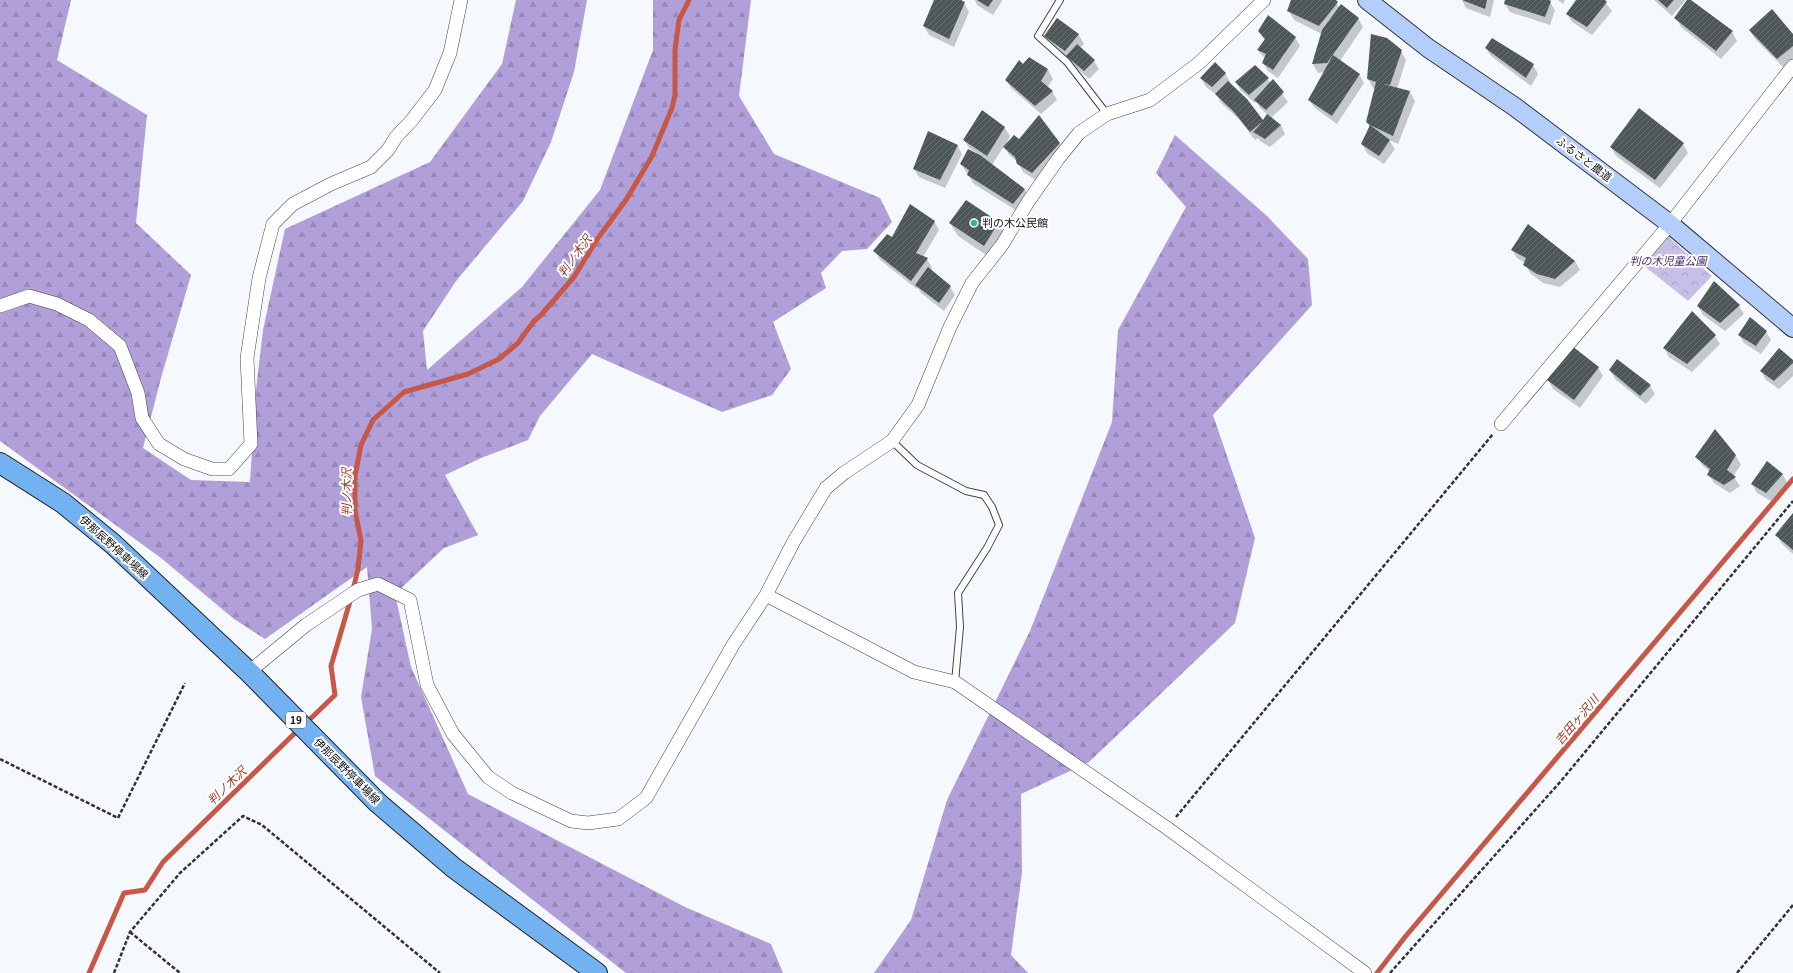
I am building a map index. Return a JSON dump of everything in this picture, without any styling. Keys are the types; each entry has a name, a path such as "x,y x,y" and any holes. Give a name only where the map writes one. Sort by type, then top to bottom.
{"main road":[{"name":"伊那辰野停車場線","path":"0,463 63,503 113,544 249,672 378,803 454,868 597,973"}],"street":[{"path":"0,306 29,296 57,304 88,320 120,346 138,393 142,418 159,444 184,459 212,469 229,469 251,444 247,358 259,278 273,224 293,204 331,184 371,166 388,150 396,137 412,120 435,90 450,53 461,0"},
{"path":"249,672 306,625 358,590 378,584 410,600 427,685 453,734 488,777 512,793 571,821 588,823 618,819 646,798 733,645 766,595 794,541 826,488 844,473 892,441 918,405 950,327 972,282 1002,245 1028,202 1058,159 1078,134 1107,114 1150,100 1199,63 1264,0"},
{"name":"ふるさと農道","path":"1367,0 1428,48 1515,107 1670,224 1793,328"},
{"path":"1500,424 1670,224 1793,66"},
{"path":"766,595 914,672 955,682 1167,828 1364,973"}],"lane":[{"path":"1060,0 1038,36 1067,62 1107,114"},
{"path":"892,441 917,465 966,491 984,495 992,507 998,525 987,548 958,593 960,627 955,682"}],"path":[{"path":"1167,828 1500,424"},
{"path":"1390,973 1561,781 1793,501"},
{"path":"0,759 118,818 185,683"},
{"path":"114,973 130,932 180,873 243,816 262,825 440,973"},
{"path":"1737,973 1793,905"},
{"path":"130,932 180,973"}],"green space":[{"path":"0,0 71,0 57,60 147,115 136,223 191,275 161,378 143,448 191,480 250,482 256,390 263,330 285,229 430,162 502,64 516,0 587,0 574,72 551,142 523,201 456,281 423,331 427,370 522,287 600,190 653,50 653,0 751,0 739,96 774,154 880,198 892,222 867,249 842,251 821,273 826,288 773,322 791,369 772,395 722,412 592,354 540,416 528,440 481,458 445,475 478,535 444,548 395,594 411,667 468,794 685,907 771,944 783,973 626,973 375,776 361,697 372,629 367,567 265,639 234,619 161,558 0,441"},
{"path":"1175,135 1267,216 1308,259 1312,305 1213,415 1255,538 1235,623 1089,762 1021,794 1022,873 1011,955 1028,973 874,973 911,920 947,800 1030,631 1112,422 1118,330 1186,207 1156,173"},
{"name":"判の木児童公園","path":"1662,231 1712,276 1688,301 1638,261"}],"building":[{"path":"934,0 961,0 965,2 949,39 923,26"},
{"path":"977,0 993,0 988,7"},
{"path":"1291,0 1336,0 1338,2 1319,26 1287,11"},
{"path":"1462,0 1487,0 1485,9"},
{"path":"1505,0 1551,1 1545,17 1504,4"},
{"path":"1576,0 1605,0 1607,2 1587,27 1566,14"},
{"path":"1658,0 1674,0 1667,8"},
{"path":"1687,0 1691,0 1733,31 1716,51 1674,18"},
{"path":"1341,4 1359,18 1327,63 1312,64 1322,30"},
{"path":"1772,9 1793,34 1793,46 1777,59 1749,30"},
{"path":"1268,15 1296,37 1273,70 1262,63 1266,54 1257,50 1265,39 1258,31"},
{"path":"1057,18 1079,34 1065,51 1044,36"},
{"path":"1371,34 1387,38 1402,50 1390,85 1383,84 1410,91 1393,136 1366,122 1376,82 1367,79"},
{"path":"1492,38 1534,64 1526,78 1485,48"},
{"path":"1077,44 1095,60 1084,71 1066,56"},
{"path":"1333,55 1360,74 1332,116 1308,100"},
{"path":"1029,57 1048,69 1041,81 1053,91 1035,106 1005,80 1019,60 1023,64"},
{"path":"1215,62 1226,73 1212,87 1200,78"},
{"path":"1255,65 1269,78 1249,95 1235,82"},
{"path":"1273,79 1284,92 1266,110 1254,100"},
{"path":"1228,81 1247,99 1263,120 1267,114 1281,125 1265,139 1253,132 1263,121 1250,132 1233,111 1215,94"},
{"path":"1639,108 1684,143 1655,180 1610,147"},
{"path":"982,110 1005,127 987,156 963,140"},
{"path":"1039,115 1060,143 1032,173 1017,164 1015,157 1003,147 1014,135 1019,139"},
{"path":"1370,125 1390,140 1379,156 1361,144"},
{"path":"928,131 958,145 940,180 913,169"},
{"path":"968,149 980,155 1025,189 1013,204 967,175 969,170 960,164"},
{"name":"判の木公民館","path":"966,200 999,222 984,246 949,223"},
{"path":"910,204 935,221 916,253 928,258 911,281 873,251 887,234 892,237"},
{"path":"1528,224 1575,261 1555,279 1537,274 1523,265 1526,258 1511,250"},
{"path":"928,267 951,286 939,303 915,285"},
{"path":"1714,281 1740,305 1720,323 1697,306"},
{"path":"1692,311 1716,335 1687,364 1663,348"},
{"path":"1750,317 1767,331 1756,346 1738,335"},
{"path":"1572,346 1599,367 1574,400 1547,380"},
{"path":"1779,348 1793,360 1793,363 1774,381 1760,371"},
{"path":"1617,359 1651,385 1640,396 1609,370"},
{"path":"1715,429 1736,455 1727,470 1736,477 1724,485 1707,475 1710,469 1695,457"},
{"path":"1767,461 1783,474 1766,493 1751,484"},
{"path":"1793,513 1793,550 1775,535"}],"waterway":[{"name":"判ノ木沢","path":"353,590 358,569 361,541 355,510 355,476 361,445 373,420 404,392 468,374 499,359 518,343 534,321 574,277 598,238 626,200 652,156 672,108 675,95 675,50 679,20 689,0"},
{"name":"吉田ヶ沢川","path":"1377,973 1405,937 1793,479"},
{"name":"判ノ木沢","path":"305,724 335,695 331,666 351,598"},
{"name":"判ノ木沢","path":"89,973 124,893 145,890 163,862 299,729"}],"place":[{"name":"判の木公民館","path":"974,223"}]}
